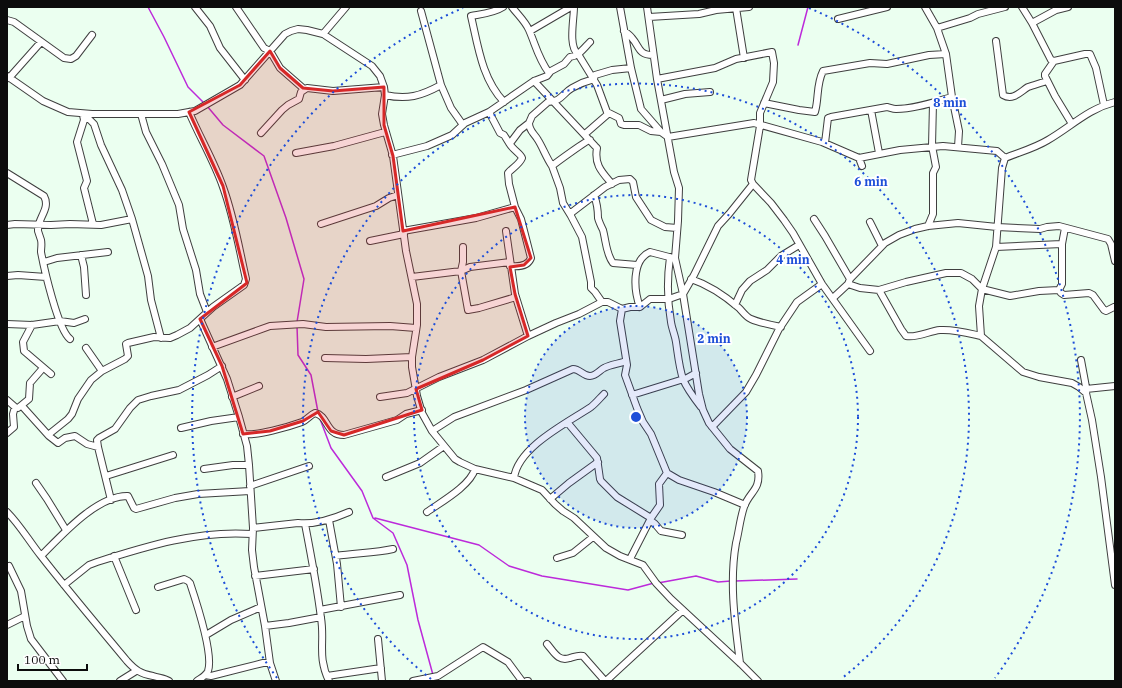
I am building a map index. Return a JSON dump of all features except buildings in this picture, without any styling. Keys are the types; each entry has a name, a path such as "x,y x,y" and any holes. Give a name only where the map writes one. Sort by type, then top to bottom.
{"street":[{"path":"195,7 210,26 220,48 245,80"},
{"path":"236,7 264,48 270,52 280,68 304,89"},
{"path":"323,34 346,7"},
{"path":"503,7 498,10 471,16 479,52 488,81 497,95 504,102"},
{"path":"512,7 530,31 537,53 549,73"},
{"path":"530,31 572,7 574,21 572,39 575,51 594,79 608,114 619,118 624,125 639,125 651,131 661,132"},
{"path":"620,7 631,68 641,109 661,132 668,137 750,123 760,126 769,126 825,143 859,158 879,153 932,146 997,151 1005,158"},
{"path":"647,7 657,79 679,193 677,228 672,258 668,270 668,299 671,322 683,380 703,410"},
{"path":"649,17 699,14 716,10 749,7"},
{"path":"838,19 887,7"},
{"path":"925,7 936,28 946,54 952,97 959,131 958,147"},
{"path":"936,28 1005,7"},
{"path":"1022,7 1048,55 1054,61"},
{"path":"1032,23 1056,10 1068,7"},
{"path":"736,8 744,58"},
{"path":"421,11 441,85 451,108 463,126"},
{"path":"7,20 14,22 64,58 71,59 76,56 92,35"},
{"path":"41,42 8,77 32,94 60,109 83,115 178,114 195,111 220,95 233,89 245,80 285,34 290,31 307,30 323,34 372,66 380,76 384,87 385,95 382,114 385,132 392,155 403,233 417,304 412,367 422,413 432,431 455,459 475,469 514,478 542,490 562,511 574,518 606,548 643,565 656,583 758,681"},
{"path":"624,31 632,38 644,55 653,55"},
{"path":"996,41 1003,95 1008,97 1015,96 1028,88 1047,81"},
{"path":"392,155 427,146 452,136 463,126 489,112 534,81 545,77 564,64 570,57 576,56 590,42"},
{"path":"657,79 715,68 744,58 772,52 774,63 773,82 759,117 760,126 750,176 753,184 771,203 793,233 822,284 870,351"},
{"path":"764,103 815,112 817,92 823,71 870,63 887,64 929,55 946,54"},
{"path":"1072,124 1047,81 1045,74 1054,61 1090,54 1096,68 1104,105"},
{"path":"602,302 591,288 582,237 563,203 560,188 552,166 538,140 529,129 529,123 532,116 548,102 553,102 565,96 567,92 573,88 594,79 595,75 631,68"},
{"path":"534,81 597,148 596,154 598,168 612,184"},
{"path":"385,95 399,98 414,97 427,93 441,85"},
{"path":"261,134 282,110 299,99 301,92 304,89 311,88 333,91 384,87"},
{"path":"661,100 685,94 710,92"},
{"path":"825,143 828,118 831,116 887,107 896,109 933,103 952,97"},
{"path":"1005,158 1040,144 1062,132 1082,116 1104,105 1115,102"},
{"path":"928,226 933,214 933,173 936,168 932,146 933,103"},
{"path":"871,110 879,153"},
{"path":"48,434 68,419 72,414 78,399 91,380 102,371 128,356 126,344 154,337 170,338 177,335 190,328 227,296 244,285 246,279 231,211 211,157 189,112"},
{"path":"412,277 461,271 470,267 510,264 524,265 529,263 531,258 520,218 515,207 509,184 508,173 520,163 522,158 521,155 512,148 504,135 500,133 489,112"},
{"path":"141,114 146,132 162,164 179,204 183,229 196,270 200,294 207,312"},
{"path":"584,134 608,114"},
{"path":"83,115 94,124 101,145 122,190 148,276 151,300 161,338"},
{"path":"83,115 78,142 87,181 84,188 93,224"},
{"path":"509,143 520,130 529,123"},
{"path":"296,153 334,146 385,132"},
{"path":"552,166 579,148 586,141 590,140"},
{"path":"859,158 862,166"},
{"path":"981,336 979,306 982,289 996,247 1002,168 1005,158"},
{"path":"7,173 44,196 47,203 38,225 38,232 46,277 60,321 70,339"},
{"path":"571,216 573,210 594,195 619,180 630,179 633,182 636,197 651,220 665,227 677,228"},
{"path":"380,398 407,393 439,377 484,360 528,336 579,314 602,302 608,302 622,309 630,306 640,306 650,299 668,299 683,294 718,226 753,184"},
{"path":"321,224 376,206 389,198 398,195"},
{"path":"594,195 606,246 613,264 637,265"},
{"path":"370,241 476,218 515,207"},
{"path":"7,225 101,225 132,219"},
{"path":"814,219 825,236 849,282 860,288 879,290 946,273 961,273 972,279 982,289 1010,296 1059,290 1064,295 1089,293 1093,295 1104,310 1106,311 1114,307"},
{"path":"870,222 882,246"},
{"path":"833,298 882,246 899,235 928,226 958,223 997,227 1040,229 1053,226 1065,228 1108,239 1111,244 1115,261"},
{"path":"1059,290 1062,284 1062,244 1065,228"},
{"path":"506,231 516,298 528,336"},
{"path":"996,247 1062,244"},
{"path":"735,305 742,290 750,281 767,270 781,256 799,245"},
{"path":"463,247 463,262 461,271 468,310 516,298"},
{"path":"44,262 108,252"},
{"path":"640,306 636,291 637,265 644,256 650,252 672,258"},
{"path":"82,255 86,295"},
{"path":"672,258 677,269 683,294 699,394 706,418 730,449 758,471 758,485 744,505 736,546 733,573 734,618 740,663"},
{"path":"668,270 677,269"},
{"path":"7,276 18,275 46,277"},
{"path":"691,279 705,285 735,305 751,319 766,324 781,326"},
{"path":"712,427 746,392 781,326 797,302 822,284"},
{"path":"879,290 906,336 913,337 933,331 945,330 981,336 1023,372 1030,375 1072,383 1086,391 1115,386"},
{"path":"622,309 620,321 626,361 625,374 632,395 651,434 667,473 679,480 714,492 727,499 744,505"},
{"path":"7,324 32,325 60,321 74,323 85,319"},
{"path":"200,319 222,366 243,434 249,466 252,550 255,576 265,626 270,663 276,681"},
{"path":"212,347 276,325 282,326 289,324 303,324 326,327 390,326 416,328"},
{"path":"32,325 23,342 24,351 51,374"},
{"path":"86,348 102,371"},
{"path":"324,358 352,357 366,359 412,357"},
{"path":"1081,360 1101,477 1115,585"},
{"path":"432,431 454,417 526,390 573,369 576,369 586,376 593,376 608,366 626,361"},
{"path":"111,500 98,447 99,438 115,429 130,408 138,400 179,390 222,366"},
{"path":"7,400 15,407 18,408 22,406 29,399 30,383 43,368"},
{"path":"632,395 683,380 696,373"},
{"path":"232,397 259,386"},
{"path":"514,478 515,470 532,447 593,405 604,394"},
{"path":"22,406 58,443 65,438 75,436 87,444 98,447"},
{"path":"7,433 14,428 15,423 13,414 15,407"},
{"path":"243,434 250,435 270,431 303,421 312,414 321,416 328,427 335,434 344,435 397,420 406,414 422,410"},
{"path":"181,428 211,421 239,417"},
{"path":"567,422 596,456 600,479 617,497 651,520 661,531 682,535"},
{"path":"386,477 420,462 444,446"},
{"path":"106,476 173,455"},
{"path":"550,499 598,462"},
{"path":"204,469 233,465 249,466"},
{"path":"41,556 66,530 98,506 111,500 128,496 136,509 193,495 250,489 309,466"},
{"path":"427,512 461,487 474,473 475,469"},
{"path":"630,559 660,505 659,484 667,473"},
{"path":"36,483 66,530"},
{"path":"64,585 89,565 114,556 181,538 252,531 298,523 305,524 330,520 349,512"},
{"path":"9,515 64,585 136,671 169,681"},
{"path":"330,520 336,556 341,607"},
{"path":"305,524 314,569 320,614 322,660 328,679 381,668"},
{"path":"557,558 573,553 594,537"},
{"path":"336,556 381,552 393,549"},
{"path":"114,556 136,610"},
{"path":"8,566 19,584 31,639 63,681"},
{"path":"255,576 314,569"},
{"path":"158,587 184,579 188,581 195,598 206,635 209,666 205,675 197,681"},
{"path":"265,626 289,623 341,607 400,595"},
{"path":"206,635 231,620 261,606"},
{"path":"547,644 559,659 563,660 583,656 605,681 683,610"},
{"path":"7,625 25,616"},
{"path":"378,639 382,681"},
{"path":"413,681 438,676 483,647 508,662 522,681"},
{"path":"205,675 211,676 263,663 270,663"},
{"path":"120,681 136,671"}],"highlighted area":[{"path":"270,51 280,68 303,88 333,91 384,87 384,125 393,156 403,231 515,207 531,258 524,265 510,267 515,294 528,336 483,360 416,389 422,410 344,435 331,431 318,412 303,421 270,431 243,434 222,366 200,319 247,283 223,186 189,112 240,85"}],"waterway":[{"path":"148,7 188,87 204,103"},
{"path":"798,45 808,7"},
{"path":"207,106 223,125 264,156 286,218 304,279 297,322"},
{"path":"297,326 298,355 311,375 318,412"},
{"path":"320,419 331,448 362,491 373,518 393,533 407,565 418,620 433,675"},
{"path":"375,518 479,545 509,566 542,576 628,590 654,583"},
{"path":"658,583 696,576 718,582 731,581"},
{"path":"735,581 797,579"}]}
